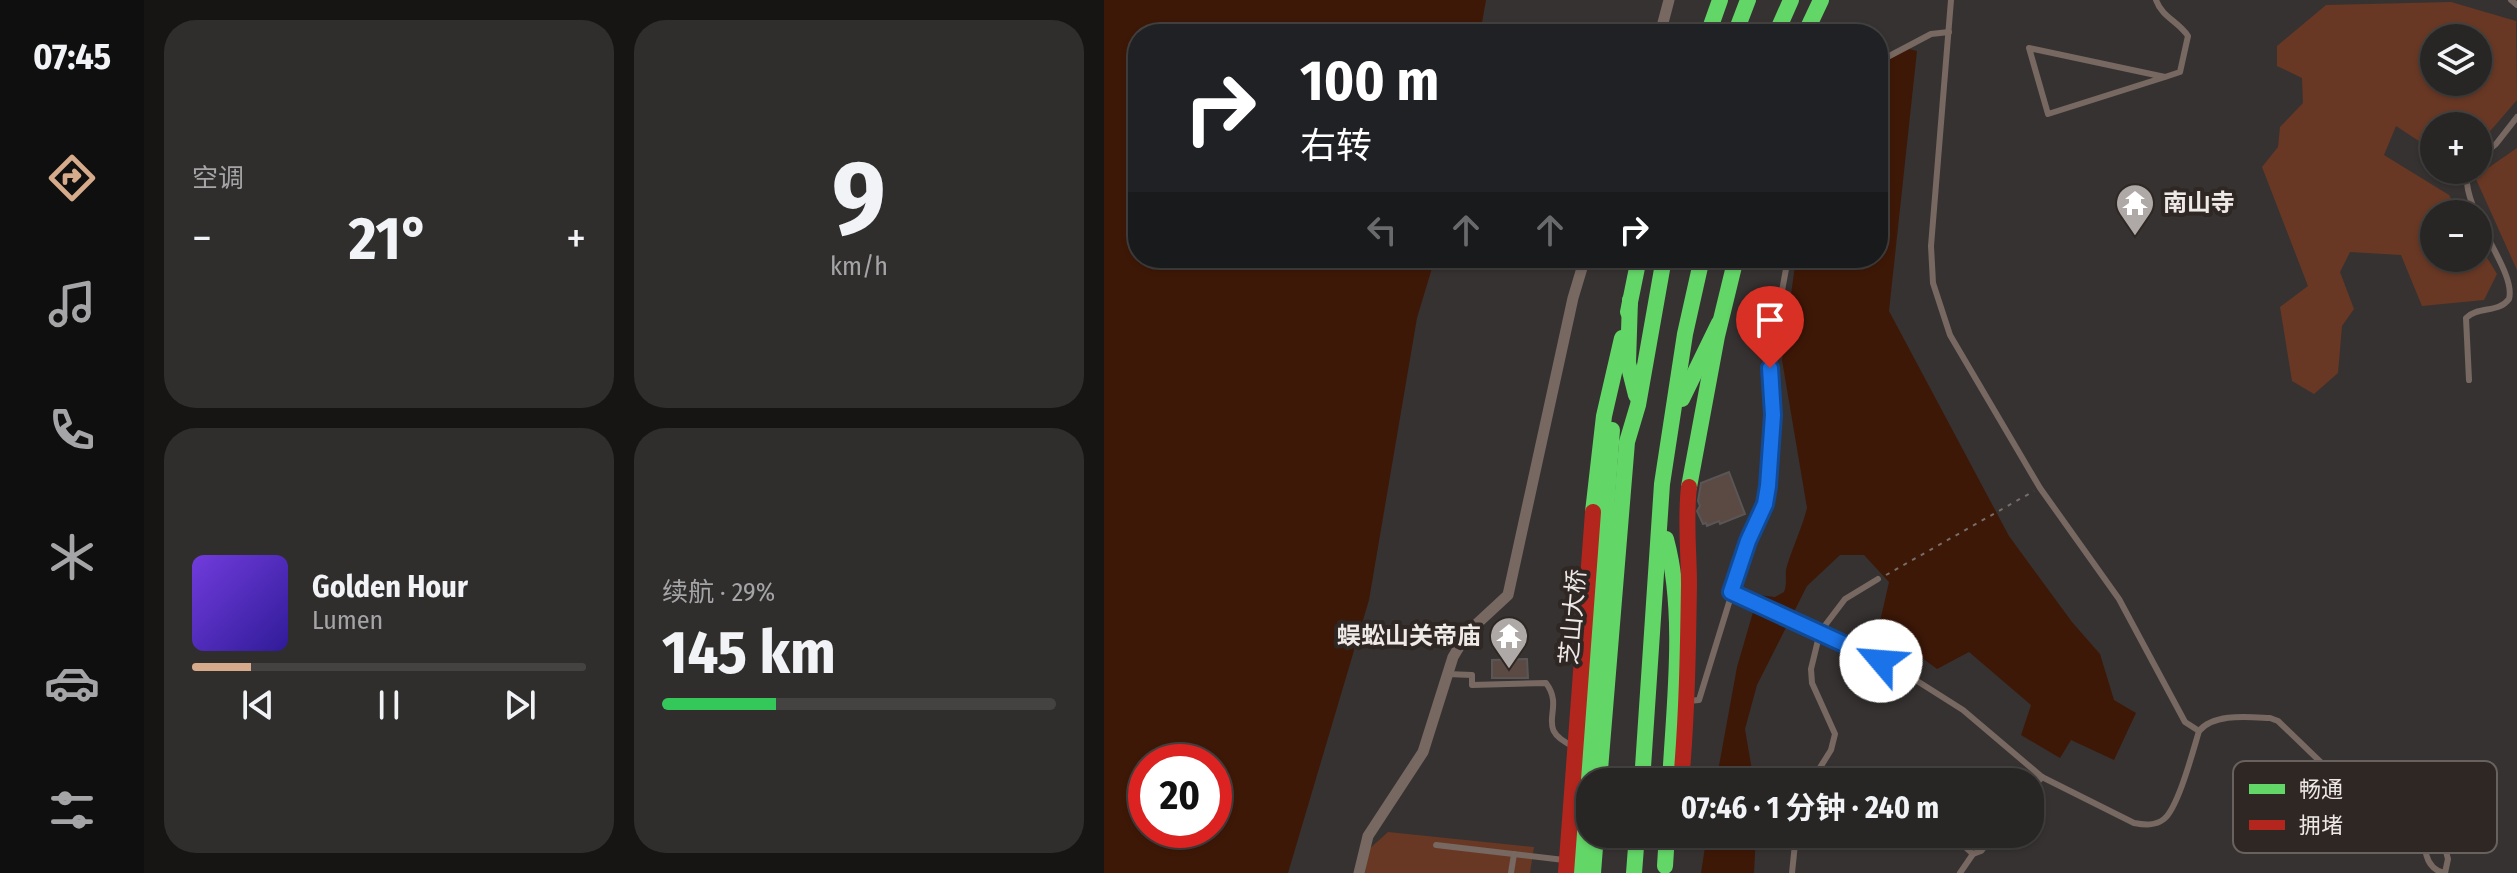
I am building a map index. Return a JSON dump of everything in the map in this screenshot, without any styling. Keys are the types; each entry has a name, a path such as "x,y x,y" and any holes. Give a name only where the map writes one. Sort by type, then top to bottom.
{"main road":[{"path":"1712,24 1720,0"},
{"path":"1739,24 1748,0"},
{"path":"1780,24 1791,0"},
{"path":"1810,24 1821,0"},
{"path":"1566,866 1597,463 1604,416 1637,268"},
{"path":"1607,495 1638,405 1662,268"},
{"path":"1643,768 1660,521 1671,420 1700,268"},
{"path":"1682,768 1688,701 1689,563 1686,547 1690,481 1719,323 1733,268"},
{"path":"1630,300 1628,363 1638,405"},
{"path":"1671,420 1719,323"},
{"name":"芝山大桥","path":"1579,873 1617,365"},
{"path":"1600,768 1627,442"},
{"path":"1660,521 1670,551 1676,642 1671,768"},
{"path":"1593,873 1595,848"},
{"path":"1634,873 1636,848"},
{"path":"1667,848 1668,871"},
{"path":"1668,871 1674,848"}],"street":[{"path":"1663,24 1669,0"},
{"path":"1359,873 1368,836 1423,752 1453,657 1468,632 1508,595 1582,268"}],"lane":[{"path":"1951,0 1931,246 1933,283 1950,335 2040,488 2119,599 2185,722 2199,731"},
{"path":"2156,0 2158,7 2188,36 2180,72 2165,77 2048,114 2029,48 2165,77"},
{"path":"2511,0 2517,5"},
{"path":"1888,57 1931,34 1949,32"},
{"path":"2492,147 2517,117"},
{"path":"2466,184 2513,272 2515,288 2508,301 2497,308 2472,311 2466,318 2469,380"},
{"path":"1688,701 1699,700 1748,541 1765,504 1773,415 1771,351 1786,268"},
{"path":"1820,768 1831,750 1835,734 1812,683 1811,669 1820,632 1845,599 1878,579"},
{"path":"1731,592 1903,672 1963,710 2031,768"},
{"path":"1447,674 1472,675 1472,685 1546,683 1553,693 1552,732 1559,740 1575,747"},
{"path":"2044,778 2134,823 2148,825 2162,821 2172,811 2199,731 2207,722 2270,718 2278,721 2320,761"},
{"path":"1436,845 1514,854 1566,866"},
{"path":"1792,873 1795,848"},
{"path":"1966,848 1973,854"},
{"path":"1960,873 1973,854 1983,848"},
{"path":"2427,853 2428,862 2435,870 2445,873 2446,853"},
{"path":"1511,873 1514,854"}],"path":[{"path":"1878,579 2040,488"}],"shaded area":[{"path":"1104,0 1486,0 1482,24 1128,24 1128,268 1432,268 1417,318 1369,600 1288,873 1104,873"},
{"path":"2451,2 2516,21 2517,100 2492,129 2492,112 2420,112 2420,142 2396,126 2384,155 2420,177 2420,184 2431,184 2452,200 2420,200 2420,272 2492,272 2492,266 2497,274 2484,300 2422,306 2401,255 2350,252 2340,272 2354,309 2342,326 2338,373 2314,394 2292,381 2280,307 2308,286 2262,167 2278,147 2280,127 2303,103 2302,78 2277,66 2277,46 2326,5"},
{"path":"1909,49 1917,51 1889,311 2009,536 2072,622 2100,654 2114,700 2136,713 2114,760 2071,740 2060,758 2021,735 2031,705 1969,652 1937,669 1879,626 1889,582 1864,555 1840,555 1807,586 1757,685 1745,729 1752,768 1719,768 1737,667 1758,595 1775,597 1784,592 1787,566 1807,508 1782,360 1795,268 1888,268 1888,60"},
{"path":"2517,148 2517,270 2492,215 2492,200 2485,200 2478,184 2492,184 2492,165"},
{"path":"1388,832 1534,847 1530,873 1365,873 1367,851"},
{"path":"1705,848 1755,848 1754,873 1701,873"}],"building":[{"path":"1729,472 1745,514 1707,526 1697,511 1701,483"},
{"path":"1527,659 1528,678 1492,678 1492,660"}],"traffic: fast":[{"path":"1712,24 1720,0"},
{"path":"1739,24 1748,0"},
{"path":"1780,24 1791,0"},
{"path":"1810,24 1821,0"},
{"path":"1628,312 1637,268"},
{"path":"1600,768 1627,442 1638,405 1662,268"},
{"path":"1643,768 1662,484 1685,334 1700,268"},
{"path":"1689,487 1717,336 1734,268"},
{"path":"1630,300 1628,363 1636,395"},
{"path":"1682,399 1719,323"},
{"path":"1593,512 1604,416 1622,338"},
{"path":"1579,873 1612,430"},
{"path":"1666,539 1676,598 1677,629 1671,768"},
{"path":"1593,873 1595,848"},
{"path":"1634,873 1636,848"},
{"path":"1665,866 1666,848"}],"traffic: jam":[{"path":"1682,768 1688,659 1689,487"},
{"path":"1566,873 1593,512"}],"place":[{"name":"南山寺","path":"2135,237"},
{"name":"蜈蚣山关帝庙","path":"1509,670"}],"route":[{"path":"1770,368 1773,415 1765,504 1748,541 1731,592 1881,661"}]}
